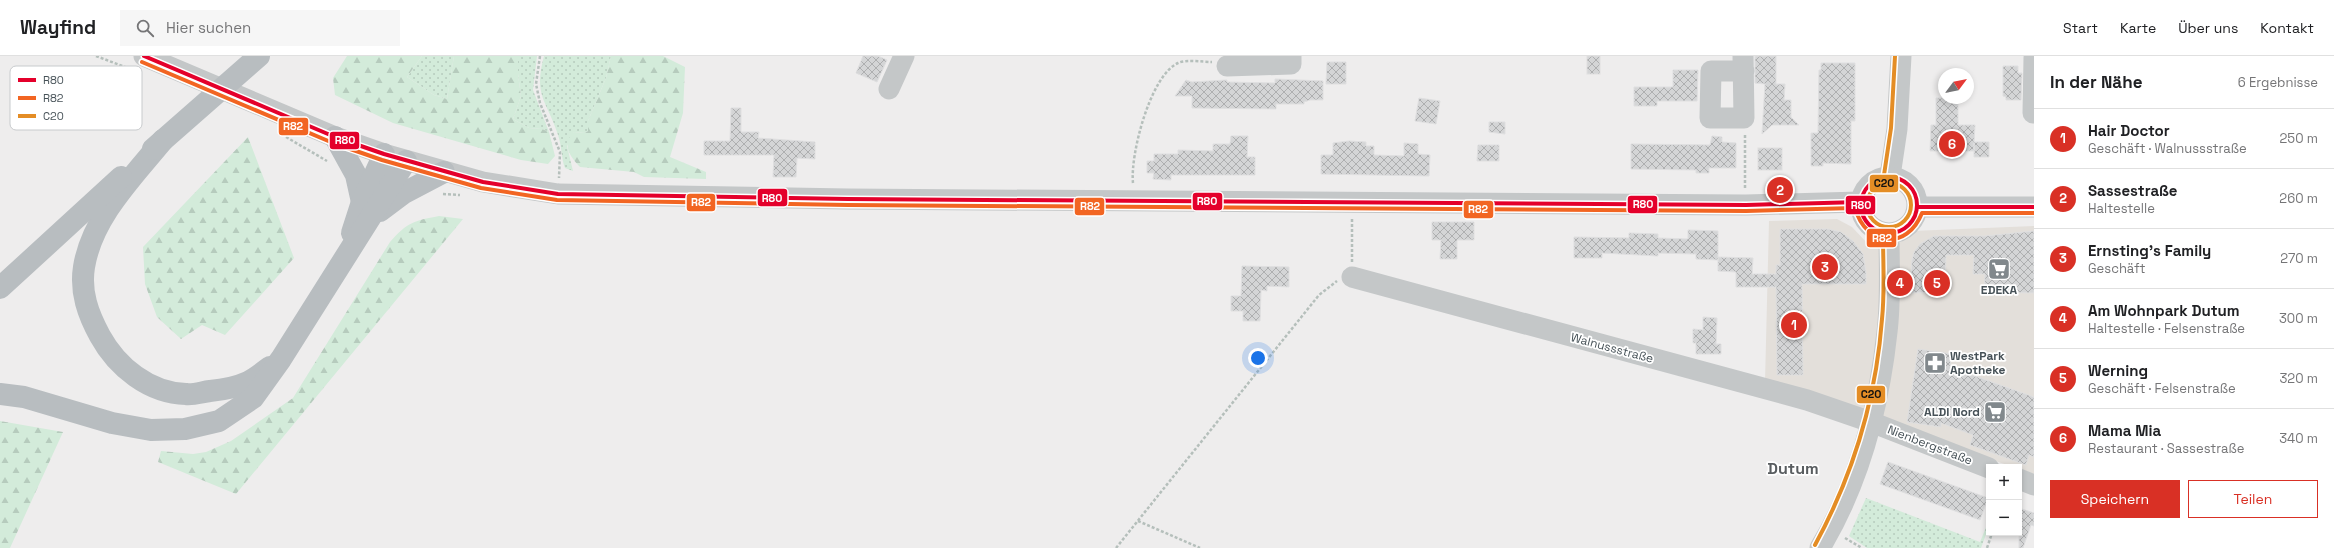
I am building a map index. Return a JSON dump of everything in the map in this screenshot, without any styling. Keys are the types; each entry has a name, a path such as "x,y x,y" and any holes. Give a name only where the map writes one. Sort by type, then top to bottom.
{"highway":[{"path":"0,288 163,140 259,56"},
{"path":"335,137 356,175 367,209"},
{"path":"163,140 114,201 93,236 84,267 83,293 88,316 107,349 133,376 156,389 186,394 218,390 247,382 281,359"},
{"path":"0,394 24,398 112,423 151,430 185,429 218,421 253,398 281,359 345,257 367,209 384,154"},
{"path":"367,209 406,161"},
{"path":"367,209 404,193 444,172"}],"street":[{"path":"889,89 904,56"},
{"path":"1227,66 1291,64 1291,56"},
{"path":"1890,176 1896,129 1901,56"},
{"path":"2033,113 2034,58"},
{"path":"1744,63 1744,118 1710,118 1710,71 1744,63"},
{"path":"140,64 194,77 335,137 406,161 491,183 558,194 1746,205 1860,202"},
{"path":"1890,176 1901,179 1910,186 1916,196 1918,207 1915,218 1909,226 1900,232 1889,234 1878,232 1868,225 1862,214 1860,202 1863,192 1870,183 1880,178 1890,176"},
{"path":"1918,207 2034,207"},
{"path":"1820,548 1830,532 1856,473 1871,422 1887,331 1889,234"},
{"name":"Walnussstraße","path":"1352,277 1807,400 1871,422"},
{"name":"Nienbergstraße","path":"1871,422 1986,467"},
{"path":"2022,481 2034,485"}],"path":[{"path":"96,56 140,64"},
{"path":"540,56 536,84 540,103 560,152 558,194"},
{"path":"1134,200 1133,154 1149,104 1163,79 1170,69 1179,63 1222,62 1227,66"},
{"path":"1744,118 1746,205"},
{"path":"1116,548 1319,295 1337,280 1343,277 1352,277 1352,202"},
{"path":"1138,521 1200,548"},
{"path":"1986,548 1991,536"}],"shaded area":[{"path":"1837,219 1852,227 1870,246 1896,246 1912,231 2034,226 2034,474 2022,470 2022,464 2004,464 1765,382 1769,221"}],"green space":[{"path":"347,56 422,56 407,77 434,95 447,99 454,56 518,56 518,74 521,96 513,119 529,128 542,129 549,132 555,156 548,164 521,160 393,123 335,95 333,78"},
{"path":"422,56 454,56 447,99 434,95 407,77"},
{"path":"518,56 537,56 533,90 549,132 542,129 529,128 513,119 521,96 518,74"},
{"path":"544,56 611,56 606,78 588,121 588,131 585,133 574,132 567,146 573,171 565,168 558,135 543,98 540,81"},
{"path":"611,56 663,56 685,67 683,113 670,157 706,172 706,179 644,177 634,172 580,167 573,159 568,150 568,141 574,132 585,133 588,131 588,121 606,78"},
{"path":"248,137 294,258 225,335 202,325 181,339 157,317 145,284 143,247"},
{"path":"439,216 463,219 236,494 158,462 161,451 193,454 206,452 231,441 293,398 390,242 402,230 412,223"},
{"path":"0,421 63,432 10,548 0,548"},
{"path":"1866,498 1980,542 1986,527 1986,534 1981,548 1867,548 1849,536"}],"building":[{"path":"863,56 878,56 887,60 877,82 856,73"},
{"path":"1587,56 1600,56 1600,74 1587,74"},
{"path":"1755,56 1776,56 1776,84 1785,84 1784,100 1791,100 1791,117 1799,125 1772,125 1762,134 1765,84 1755,83"},
{"path":"1327,62 1346,62 1346,84 1326,84"},
{"path":"1821,63 1855,63 1855,121 1851,121 1851,164 1823,163 1823,166 1811,166 1811,133 1818,133 1819,70 1821,70"},
{"path":"2003,66 2018,66 2018,73 2022,73 2021,100 2006,100 2006,97 2003,96"},
{"path":"1673,70 1698,70 1697,101 1657,101 1657,106 1634,106 1634,87 1673,87"},
{"path":"1275,79 1323,81 1323,100 1310,100 1304,102 1304,104 1276,104 1276,109 1192,108 1192,96 1175,96 1186,80 1192,82 1227,80 1227,82 1275,83"},
{"path":"1419,98 1440,101 1436,124 1415,121"},
{"path":"1936,98 1938,98 1938,104 1958,104 1958,125 1975,125 1974,142 1989,142 1989,157 1974,157 1974,151 1930,151 1931,125 1936,125"},
{"path":"731,108 741,108 741,132 759,132 758,138 815,142 815,159 797,158 796,177 773,177 774,155 704,155 704,141 730,141"},
{"path":"1489,122 1505,122 1505,134 1489,132"},
{"path":"1231,136 1248,136 1247,157 1255,157 1255,175 1171,175 1171,180 1153,179 1154,173 1147,173 1147,161 1154,161 1154,154 1178,154 1178,150 1213,151 1213,144 1230,144"},
{"path":"1712,136 1722,137 1722,142 1736,143 1736,168 1709,168 1709,173 1696,173 1696,170 1631,169 1631,144 1710,145"},
{"path":"1349,141 1366,142 1366,146 1374,146 1374,155 1404,156 1404,143 1418,144 1418,154 1430,155 1429,176 1321,174 1321,155 1333,155 1333,143"},
{"path":"1478,145 1499,145 1499,161 1477,161"},
{"path":"1758,148 1782,148 1782,170 1758,170"},
{"path":"1432,222 1474,222 1474,240 1457,240 1457,259 1440,259 1441,240 1432,240"},
{"path":"1780,229 1828,229 1841,232 1853,241 1863,254 1866,272 1866,284 1802,284 1803,375 1777,375 1776,287 1736,287 1736,272 1718,271 1718,257 1753,258 1752,274 1776,274 1776,265 1780,265"},
{"path":"1688,230 1718,231 1718,260 1696,259 1696,254 1658,253 1658,256 1602,253 1602,258 1574,258 1574,237 1629,238 1629,233 1658,234 1658,238 1688,239"},
{"path":"2034,231 2034,293 1984,292 1985,274 1973,274 1974,255 1946,255 1945,292 1910,293 1912,260 1914,252 1920,244 1934,236 1985,236"},
{"path":"1242,266 1289,267 1289,287 1267,286 1267,291 1261,290 1260,321 1243,321 1243,311 1231,311 1231,296 1241,296"},
{"path":"1703,317 1717,318 1716,344 1721,344 1721,354 1696,354 1696,343 1693,343 1693,329 1703,330"},
{"name":"ALDI Nord","path":"1918,349 1952,354 1950,367 1961,369 1961,371 2034,397 2034,457 2029,455 2026,465 1970,445 1973,435 1941,423 1941,427 1907,422"},
{"path":"1888,462 1986,497 1986,504 1980,520 1880,484"},
{"path":"2022,509 2034,513 2034,526 2031,525 2023,548 2019,548 2019,536 2022,536"}],"transit line":[{"name":"R80","path":"144,56 335,137 384,154 483,182 558,194 848,199 1746,205 1860,202"},
{"name":"C20","path":"1884,175 1891,128 1895,56"},
{"name":"R82","path":"142,62 333,143 382,160 481,188 557,200 848,205 1746,211 1855,208 1860,221 1868,231 1877,237 1887,239 1897,238 1907,234 1915,225 1922,213 2034,213"},
{"name":"R80","path":"1883,177 1895,177 1905,181 1913,189 1917,199 1917,205 1917,211 1913,221 1905,229 1895,233 1883,233 1873,229 1865,221 1861,211 1861,199 1865,189 1873,181 1883,177"},
{"name":"C20","path":"1885,183 1893,183 1898,184 1905,189 1910,196 1911,205 1910,214 1905,221 1898,226 1885,227 1877,224 1870,217 1867,209 1867,201 1870,193 1877,186 1885,183"},
{"name":"R80","path":"1918,207 2034,207"},
{"name":"C20","path":"1815,545 1841,491 1851,464 1868,407 1879,349 1883,308 1883,234"}],"place":[{"name":"Mama Mia","path":"1952,144"},
{"name":"Sassestraße","path":"1780,190"},
{"name":"Ernsting's Family","path":"1825,267"},
{"name":"EDEKA","path":"1999,269"},
{"name":"Am Wohnpark Dutum","path":"1900,283"},
{"name":"Werning","path":"1937,283"},
{"name":"Hair Doctor","path":"1794,325"},
{"name":"WestPark Apotheke","path":"1935,363"},
{"name":"ALDI Nord","path":"1995,412"}],"district":[{"name":"Dutum","path":"1793,468"}]}
